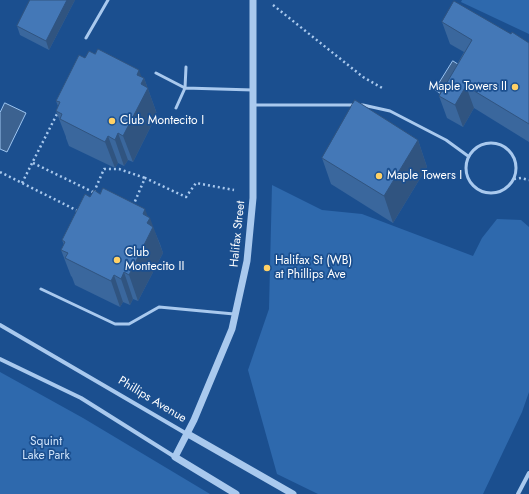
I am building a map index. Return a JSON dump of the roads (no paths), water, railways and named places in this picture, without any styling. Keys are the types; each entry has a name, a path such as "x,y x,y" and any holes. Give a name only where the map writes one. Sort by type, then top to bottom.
{"street":[{"name":"Halifax Street","path":"175,457 188,434 220,361 236,315 247,261 253,198 253,0"},
{"name":"Phillips Avenue","path":"0,325 293,494"},
{"path":"0,359 81,398 236,494"},
{"path":"518,494 529,473"}],"lane":[{"path":"86,38 108,0"},
{"path":"176,108 185,88 186,67"},
{"path":"156,73 185,88 253,90"},
{"path":"253,105 363,105 390,111 446,140 468,156"},
{"path":"495,142 503,145 514,156 516,164 514,179 509,186 495,193 487,193 480,190 473,186 468,179 466,172 468,156 473,150 483,144 495,142"},
{"path":"41,289 115,324 129,324 159,307 236,315"}],"place":[{"name":"Maple Towers II","path":"515,87"},
{"name":"Club Montecito I","path":"112,121"},
{"name":"Maple Towers I","path":"379,176"},
{"name":"Club Montecito II","path":"117,260"},
{"name":"Halifax St (WB) at Phillips Ave","path":"267,268"}],"park label":[{"name":"Squint Lake Park","path":"46,449"}]}
